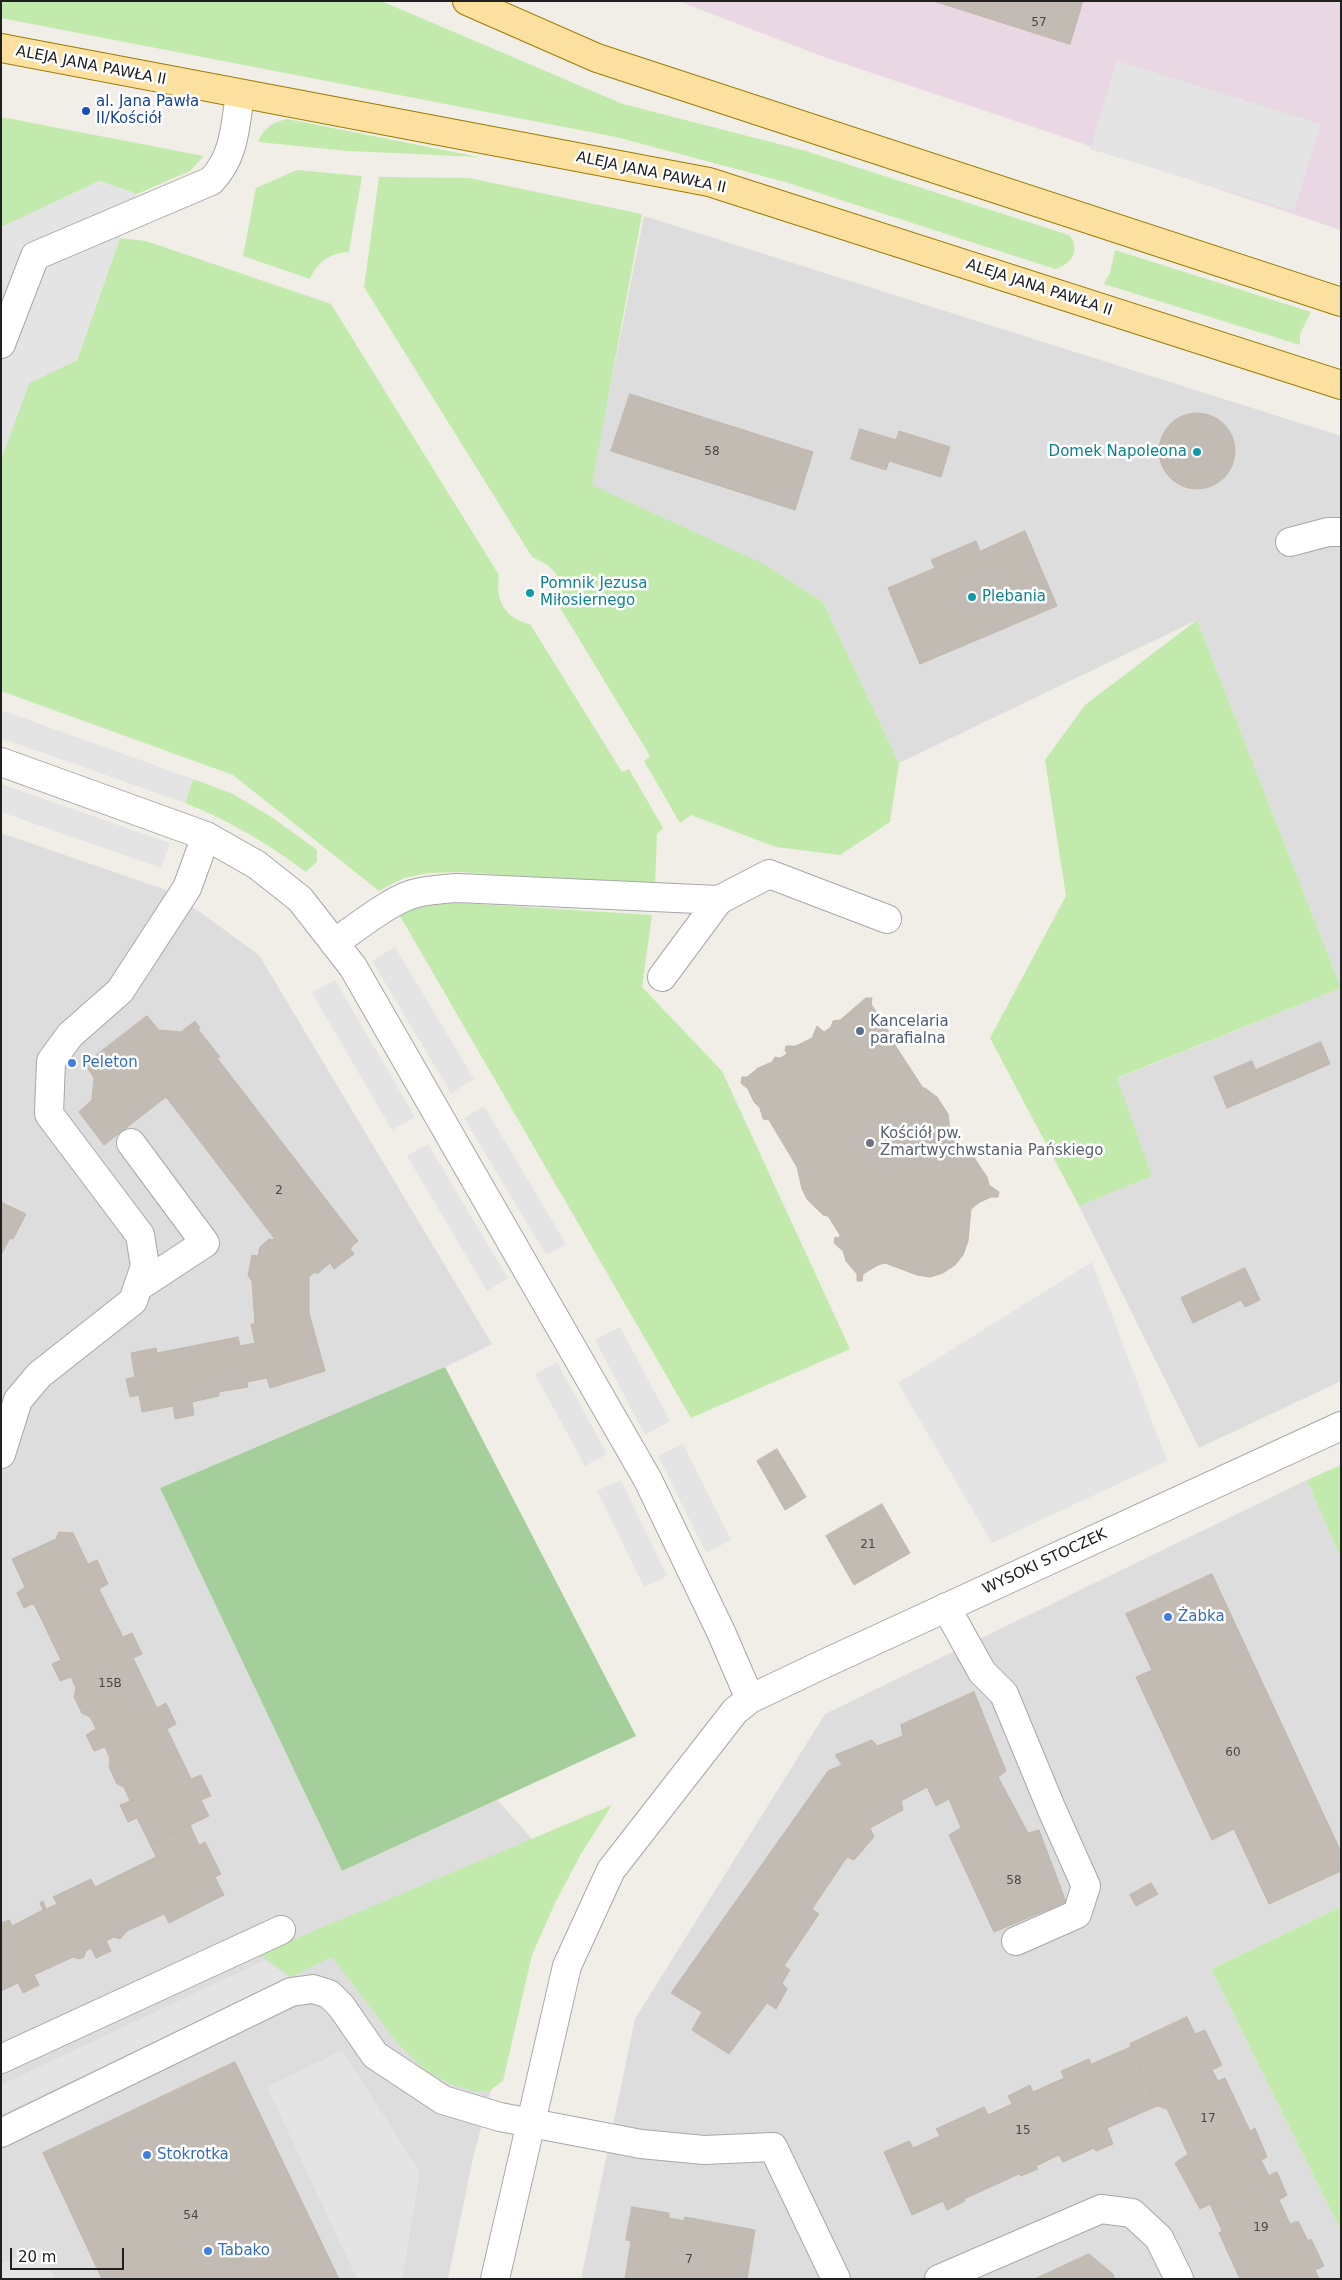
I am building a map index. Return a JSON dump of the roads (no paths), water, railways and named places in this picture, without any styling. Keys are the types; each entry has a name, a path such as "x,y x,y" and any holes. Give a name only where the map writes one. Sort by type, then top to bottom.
{"main road":[{"path":"468,1 597,58 1341,302"},
{"name":"ALEJA JANA PAWŁA II","path":"1,48 709,182 1341,385"}],"street":[{"path":"1,344 35,256 211,181 222,169 231,149 240,94"},
{"path":"1290,542 1328,532 1341,532"},
{"path":"1,762 206,836 257,865 300,899 353,967 648,1480 721,1632 750,1699"},
{"path":"1,1454 18,1400 39,1375 133,1301 138,1288 145,1266 140,1235 49,1114 51,1060 70,1035 120,991 187,888 206,836"},
{"path":"662,977 719,900 769,874 887,918"},
{"path":"334,943 410,894 432,890 458,888 719,900"},
{"path":"131,1143 205,1243 138,1288"},
{"name":"WYSOKI STOCZEK","path":"495,2279 568,1966 611,1870 722,1725 735,1711 750,1699 1341,1426"},
{"path":"946,1607 982,1672 1004,1694 1086,1886 1077,1914 1016,1941"},
{"path":"1,2059 281,1930"},
{"path":"1,2132 291,1992 313,1989 329,1994 341,2006 375,2055 443,2100 500,2117 641,2144 704,2150 773,2147 836,2279"},
{"path":"939,2279 1100,2208 1132,2214 1159,2238 1179,2279"}],"place":[{"name":"al. Jana Pawła II/Kościół","path":"86,111"},
{"name":"Domek Napoleona","path":"1197,452"},
{"name":"Pomnik Jezusa Miłosiernego","path":"530,593"},
{"name":"Plebania","path":"972,597"},
{"name":"Kancelaria parafialna","path":"860,1031"},
{"name":"Peleton","path":"72,1063"},
{"name":"Kościół pw. Zmartwychwstania Pańskiego","path":"870,1143"},
{"name":"Żabka","path":"1168,1617"},
{"name":"Stokrotka","path":"147,2155"},
{"name":"Tabako","path":"208,2251"}]}
